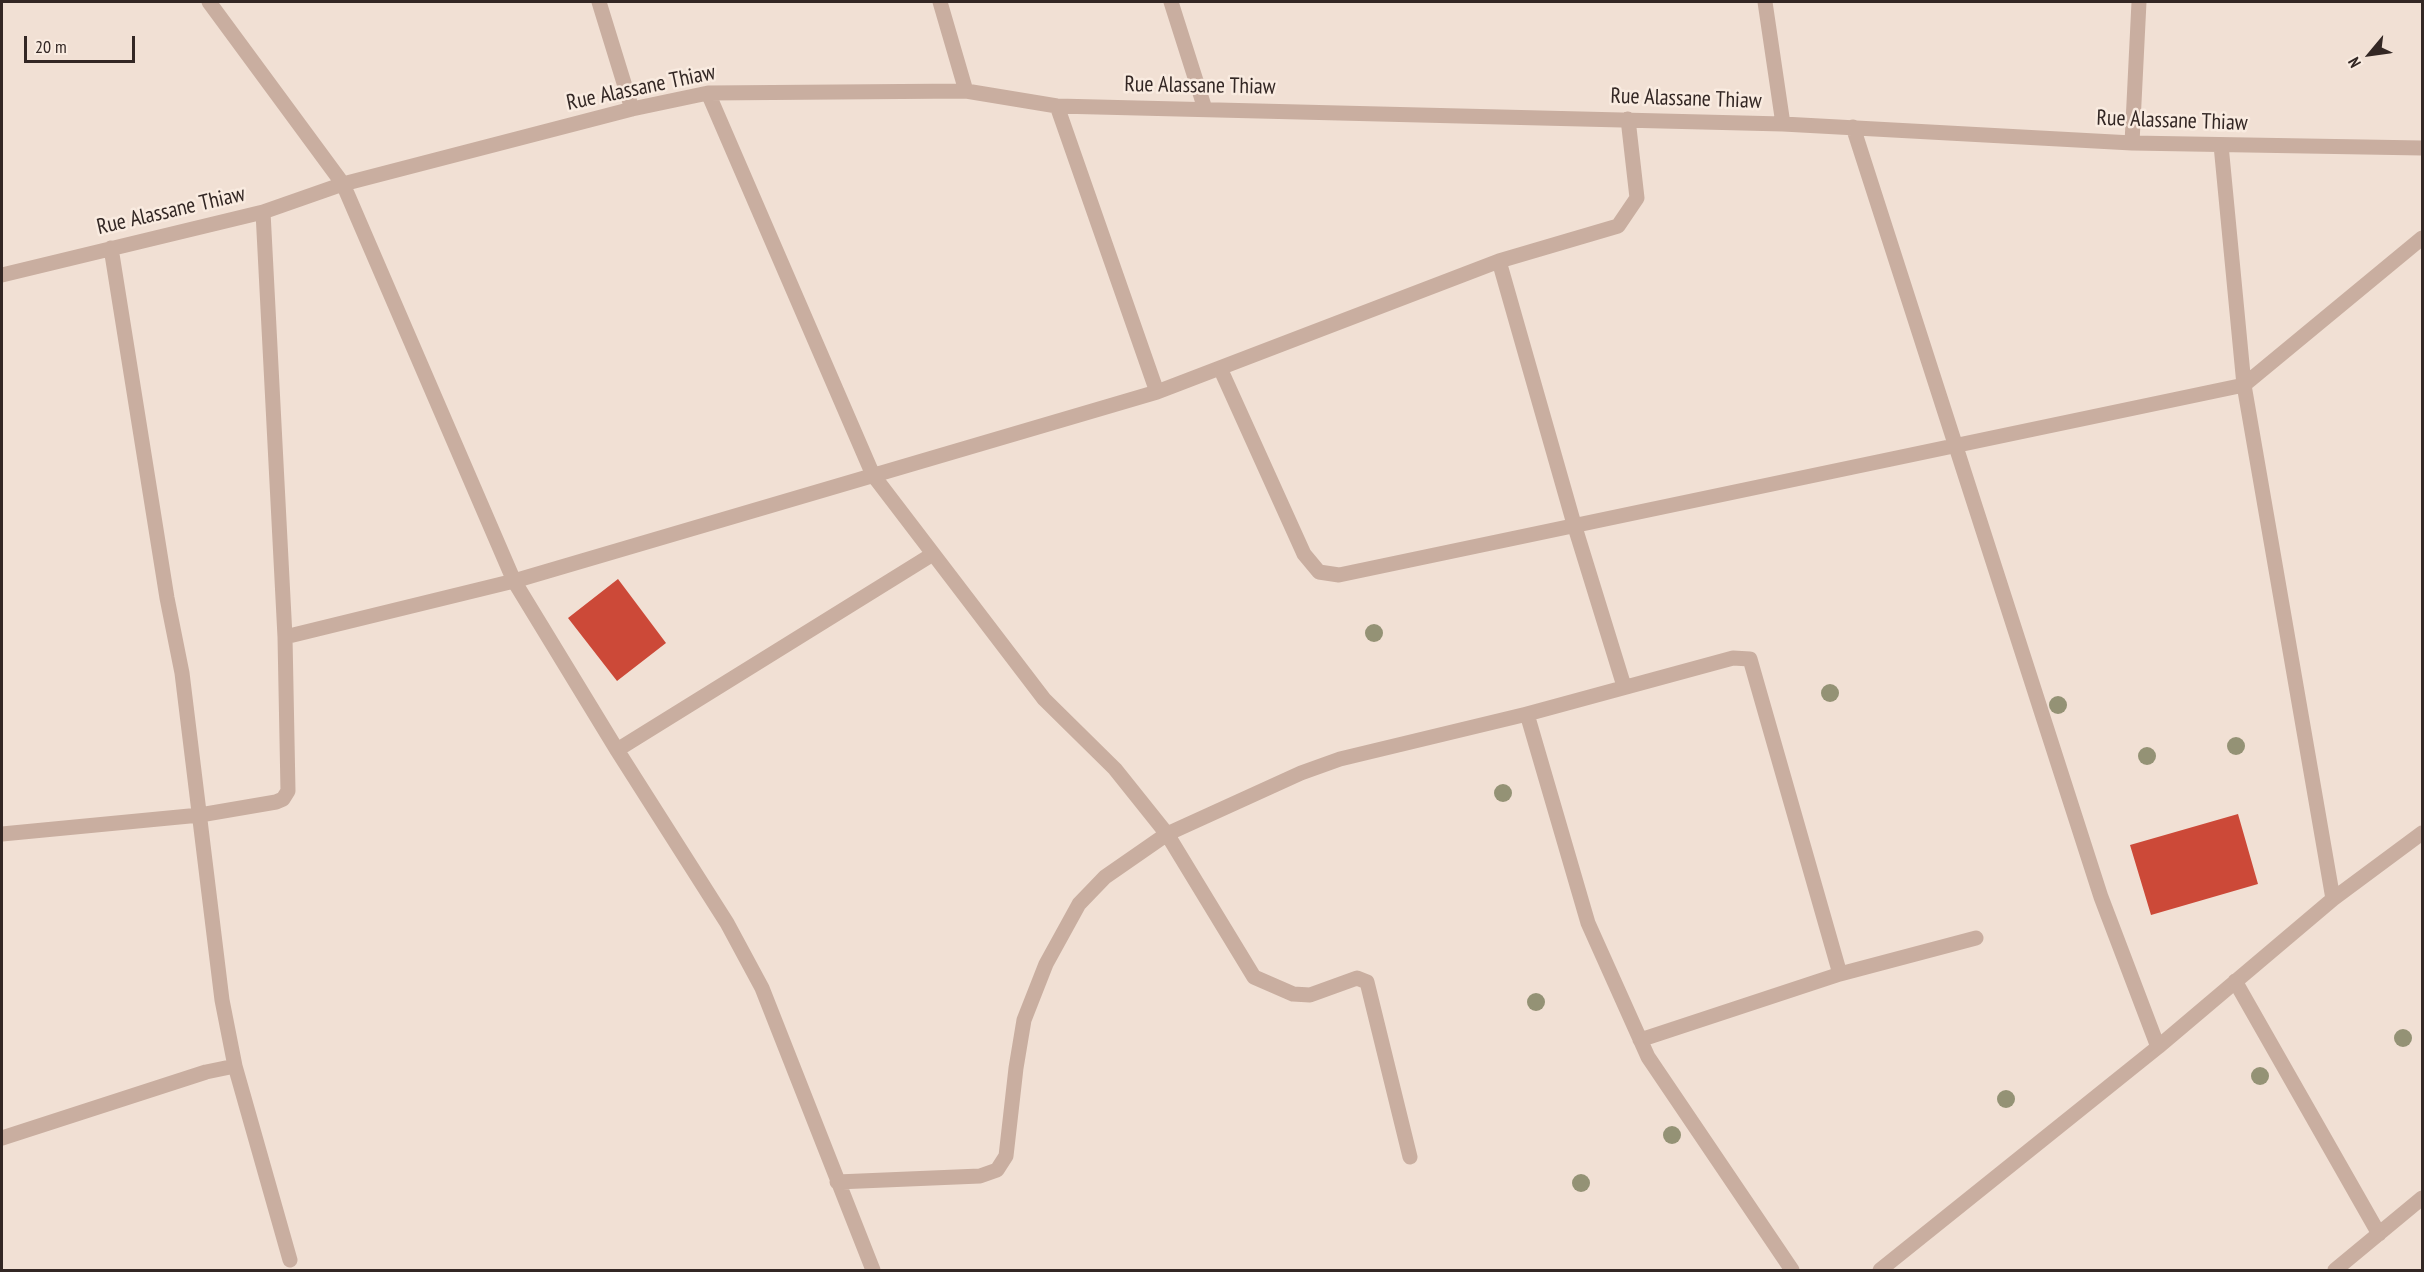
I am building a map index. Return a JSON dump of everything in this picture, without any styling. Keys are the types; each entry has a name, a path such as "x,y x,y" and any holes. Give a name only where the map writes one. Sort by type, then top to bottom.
{"street":[{"path":"209,2 343,184 514,581 617,750 727,923 762,988 873,1270"},
{"path":"599,2 632,109"},
{"path":"940,2 966,91"},
{"path":"1171,2 1205,109"},
{"path":"1765,2 1783,124"},
{"path":"2132,143 2139,2"},
{"name":"Rue Alassane Thiaw","path":"2,275 263,212 343,184 632,109 708,93 966,91 1057,106 1628,119 1853,127 2132,143 2422,148"},
{"path":"708,93 873,476 1044,699 1114,770 1167,834 1254,977 1293,994 1310,995 1357,978 1367,982 1410,1157"},
{"path":"1057,106 1157,392"},
{"path":"285,637 514,581 1157,392 1499,261 1618,226 1637,198 1628,119"},
{"path":"1853,127 2101,897 2158,1047"},
{"path":"2221,145 2244,385 2333,899"},
{"path":"2,834 200,815 276,802 284,799 288,791 285,637 263,212"},
{"path":"1220,368 1304,554 1319,572 1339,576 2244,385 2422,238"},
{"path":"111,248 167,598 182,673 222,1000 235,1066 290,1260"},
{"path":"1499,261 1574,525 1624,686"},
{"path":"617,750 933,554"},
{"path":"837,1182 980,1176 997,1170 1006,1156 1024,1020 1046,963 1079,904 1105,877 1167,834 1301,773 1340,759 1527,714 1733,658 1750,659 1840,974"},
{"path":"1527,714 1588,923 1648,1057 1792,1270"},
{"path":"1880,1270 2158,1047 2333,899 2422,833"},
{"path":"1640,1040 1840,974 1976,938"},
{"path":"2235,981 2379,1234"},
{"path":"2,1138 207,1072 235,1066"},
{"path":"2335,1270 2422,1198"}],"building":[{"path":"618,579 666,643 617,681 568,618"},
{"path":"2238,814 2258,884 2151,915 2130,845"}]}
